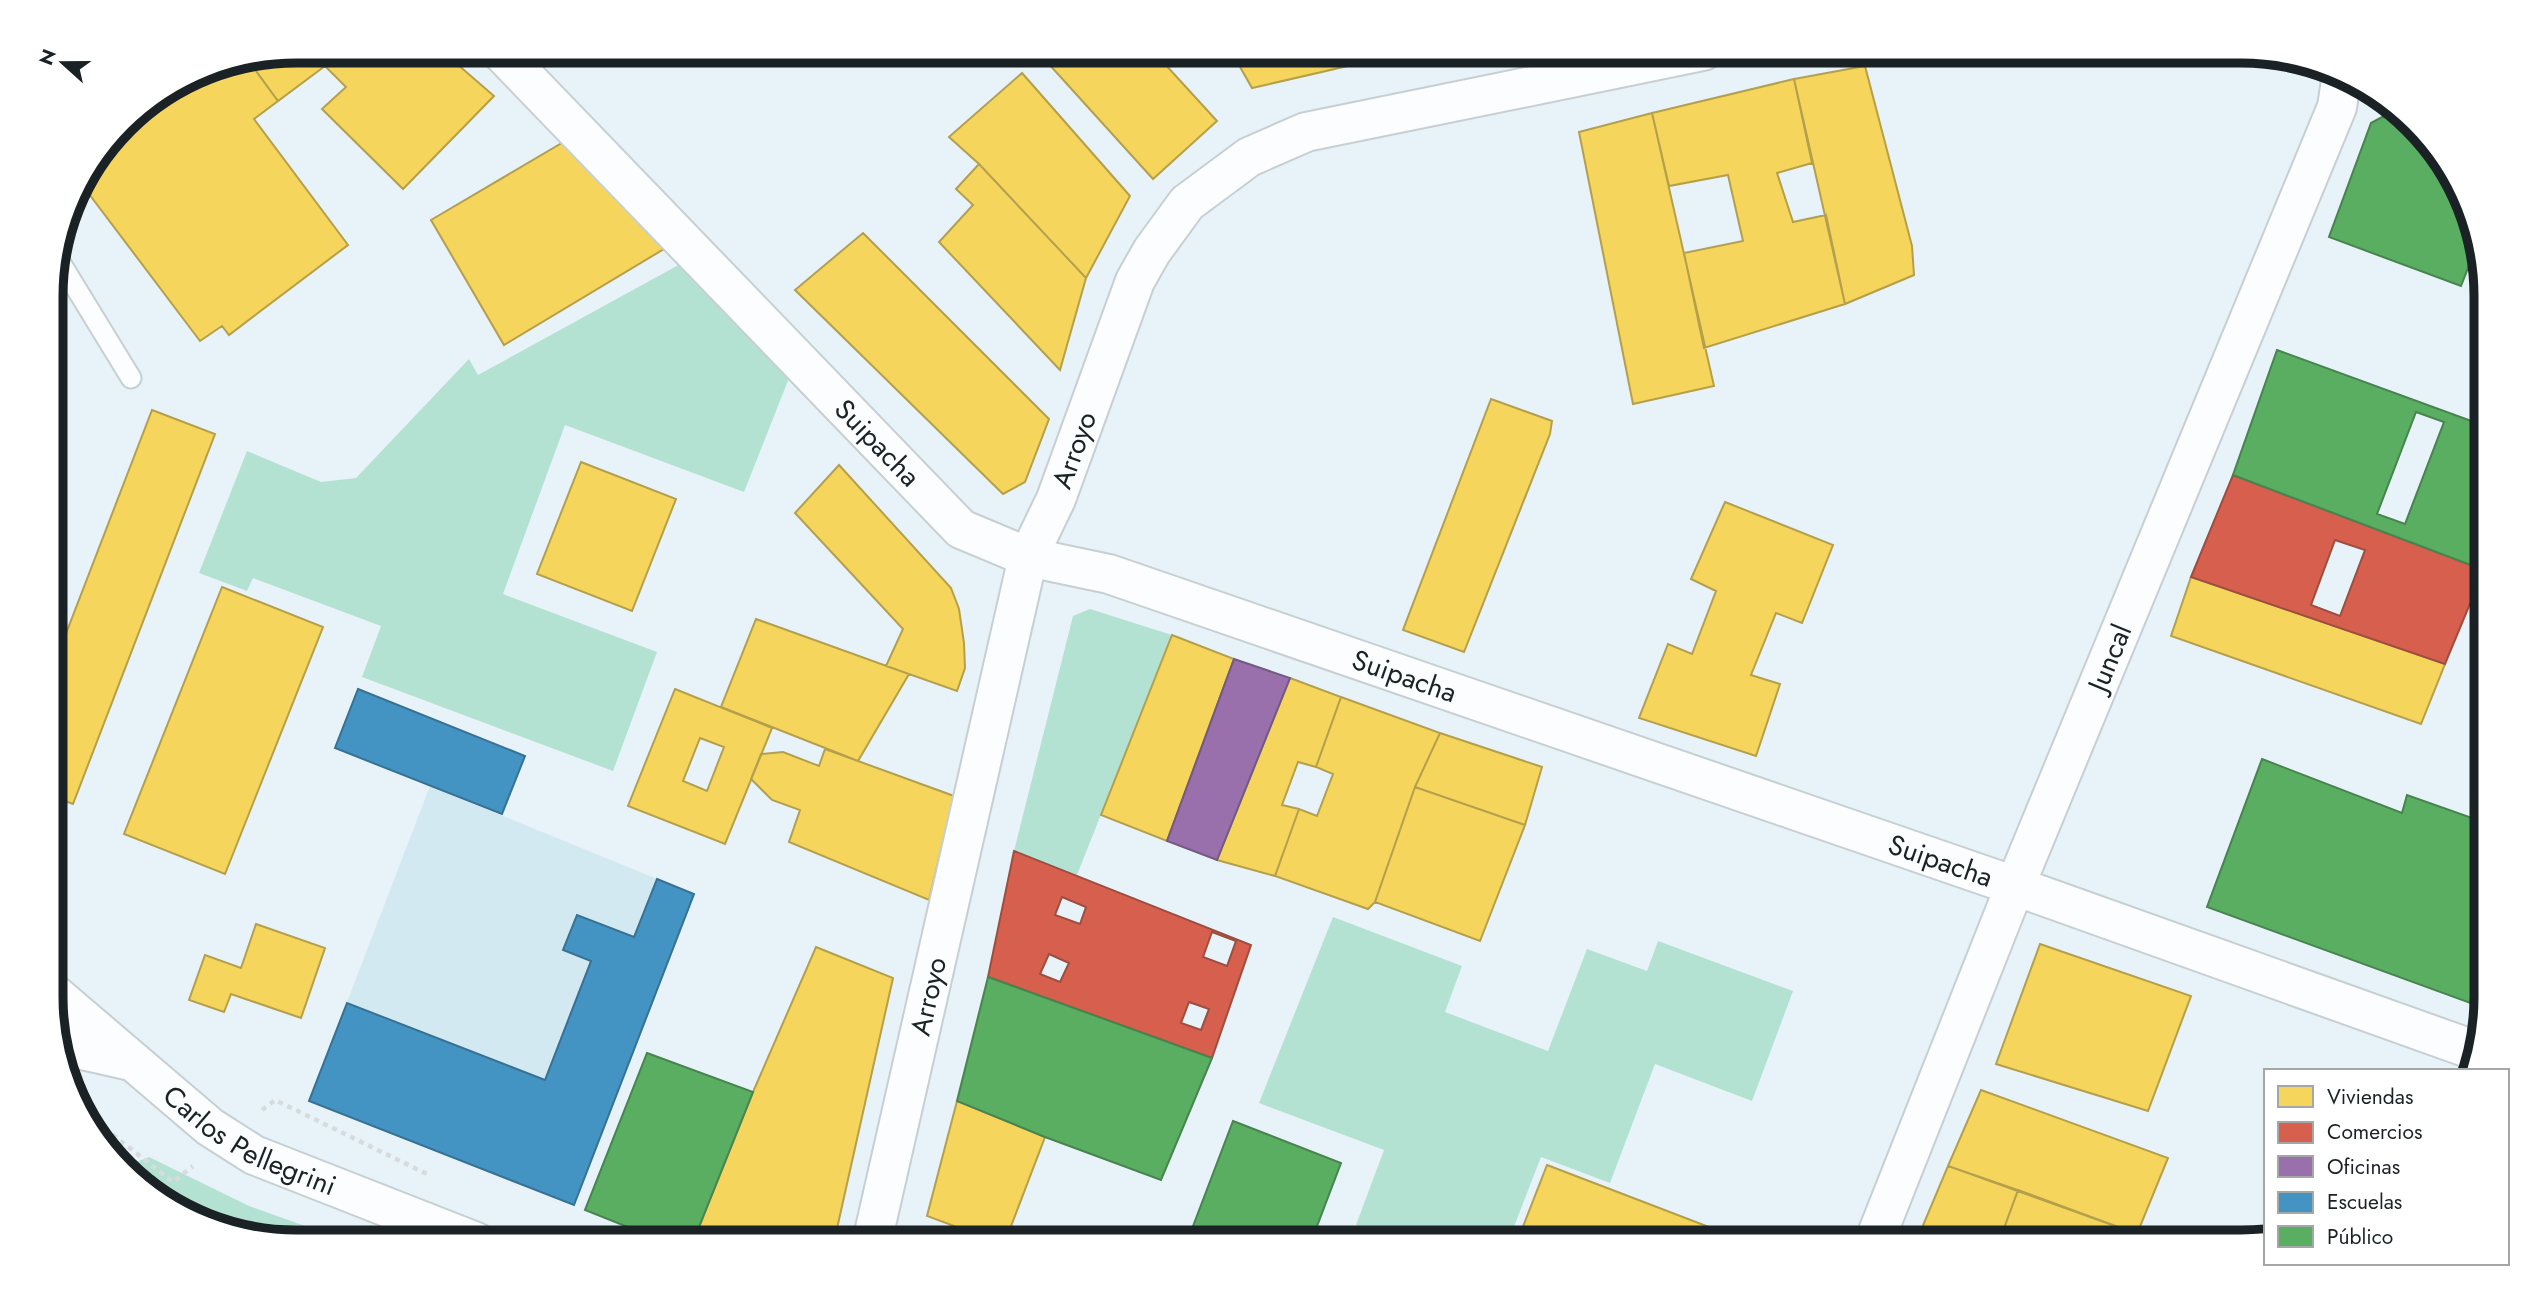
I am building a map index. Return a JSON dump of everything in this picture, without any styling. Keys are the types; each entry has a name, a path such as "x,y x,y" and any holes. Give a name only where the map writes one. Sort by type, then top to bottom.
{"street":[{"name":"Suipacha","path":"512,63 961,530 1028,557 1122,578 2015,886 2468,1048"},
{"name":"Arroyo","path":"875,1230 1028,557 1056,499 1135,281 1152,251 1187,203 1249,158 1307,132 1644,63"},
{"name":"Juncal","path":"1879,1230 2015,886 2337,107 2340,85"},
{"name":"Carlos Pellegrini","path":"63,1002 210,1127 254,1155 445,1230"},
{"path":"69,1047 131,1061"}],"lane":[{"path":"65,269 131,378"}],"shaded area":[{"path":"430,786 694,894 574,1205 309,1101"}],"green space":[{"path":"684,262 793,368 744,492 565,425 503,594 657,652 613,771 362,677 381,626 253,578 247,591 199,573 247,451 321,482 356,478 469,359 478,375"},
{"path":"1090,609 1172,635 1077,875 1014,851 1073,616"},
{"path":"1333,917 1462,966 1445,1012 1548,1051 1587,949 1647,971 1658,941 1793,991 1752,1101 1655,1064 1610,1183 1541,1157 1513,1230 1370,1230 1356,1225 1384,1150 1259,1103"},
{"path":"149,1157 249,1206 316,1230 266,1228 207,1212 180,1199 133,1163"}],"building: Viviendas":[{"path":"296,63 456,63 494,96 403,189 322,109 346,87 325,66 278,101 253,68"},
{"path":"1048,63 1164,63 1217,121 1153,179"},
{"path":"1238,63 1361,63 1252,88"},
{"path":"1865,66 1912,246 1914,275 1845,304 1794,79"},
{"path":"253,68 278,101 254,119 348,245 229,335 222,326 200,341 88,192 111,154 131,131 167,102 221,75"},
{"path":"1022,73 1130,196 1086,278 979,164 949,137"},
{"path":"1794,79 1812,163 1777,173 1793,222 1826,215 1845,304 1704,348 1684,253 1743,241 1728,175 1669,186 1652,113"},
{"path":"1652,113 1714,386 1633,404 1579,132"},
{"path":"572,137 679,240 504,345 431,220"},
{"path":"979,164 1086,278 1060,370 939,242 973,205 956,189"},
{"path":"863,233 1049,419 1025,482 1003,494 795,290"},
{"path":"1491,399 1552,421 1550,434 1464,652 1403,630"},
{"path":"152,410 215,434 73,804 63,800 63,641"},
{"path":"581,462 676,499 632,611 537,574"},
{"path":"839,465 951,588 959,609 964,643 965,668 957,691 886,666 903,629 795,513"},
{"path":"1725,502 1833,545 1802,623 1776,613 1751,675 1780,684 1756,756 1639,718 1668,644 1692,654 1716,591 1691,579"},
{"path":"2191,577 2445,664 2421,724 2171,636"},
{"path":"222,587 323,627 225,874 124,834"},
{"path":"756,619 909,674 858,761 721,707"},
{"path":"1172,635 1234,659 1167,841 1101,815"},
{"path":"1290,678 1341,697 1316,767 1298,762 1282,805 1299,809 1275,876 1217,860"},
{"path":"675,689 772,728 725,844 628,806","holes":["700,738 724,747 707,791 683,781"]},
{"path":"1341,697 1440,733 1415,787 1375,902 1368,909 1275,876 1299,809 1317,816 1333,774 1316,767"},
{"path":"1440,733 1542,767 1525,825 1415,787"},
{"path":"825,749 954,796 929,900 789,842 800,810 772,800 751,779 761,754 783,752 819,766"},
{"path":"1415,787 1525,825 1480,941 1375,902"},
{"path":"256,924 325,948 301,1018 231,994 224,1012 189,1000 205,955 241,968"},
{"path":"2040,944 2191,996 2148,1111 1996,1064"},
{"path":"816,947 893,978 837,1230 698,1230 753,1092"},
{"path":"1981,1090 2168,1158 2139,1230 2126,1230 1948,1166"},
{"path":"957,1101 1045,1137 1010,1230 965,1230 927,1216"},
{"path":"1547,1165 1717,1230 1522,1230"},
{"path":"1948,1166 2018,1190 2003,1230 1921,1230"},
{"path":"2018,1190 2126,1230 2003,1230"}],"building: Comercios":[{"path":"2233,475 2474,566 2474,594 2445,664 2191,577","holes":["2335,540 2365,550 2340,616 2311,605"]},
{"path":"1014,851 1251,945 1212,1058 988,977","holes":["1062,897 1086,907 1080,924 1055,915","1212,932 1236,941 1227,966 1203,957","1049,954 1069,963 1060,982 1040,974","1189,1002 1209,1009 1201,1030 1181,1023"]}],"building: Oficinas":[{"path":"1234,659 1290,678 1217,860 1167,841"}],"building: Escuelas":[{"path":"358,689 525,756 502,814 335,748"},
{"path":"657,879 694,894 574,1205 309,1101 347,1003 545,1080 591,961 563,950 577,915 634,937"}],"building: Público":[{"path":"2382,117 2394,121 2416,143 2443,180 2456,207 2471,261 2461,286 2329,237 2371,123"},
{"path":"2277,350 2474,422 2474,566 2233,475","holes":["2416,412 2444,422 2405,524 2377,514"]},
{"path":"2262,759 2402,813 2407,795 2474,819 2474,1004 2207,907"},
{"path":"988,977 1212,1058 1161,1180 957,1101"},
{"path":"647,1053 753,1092 698,1230 635,1230 585,1210"},
{"path":"1233,1121 1341,1163 1316,1230 1192,1230"}]}
